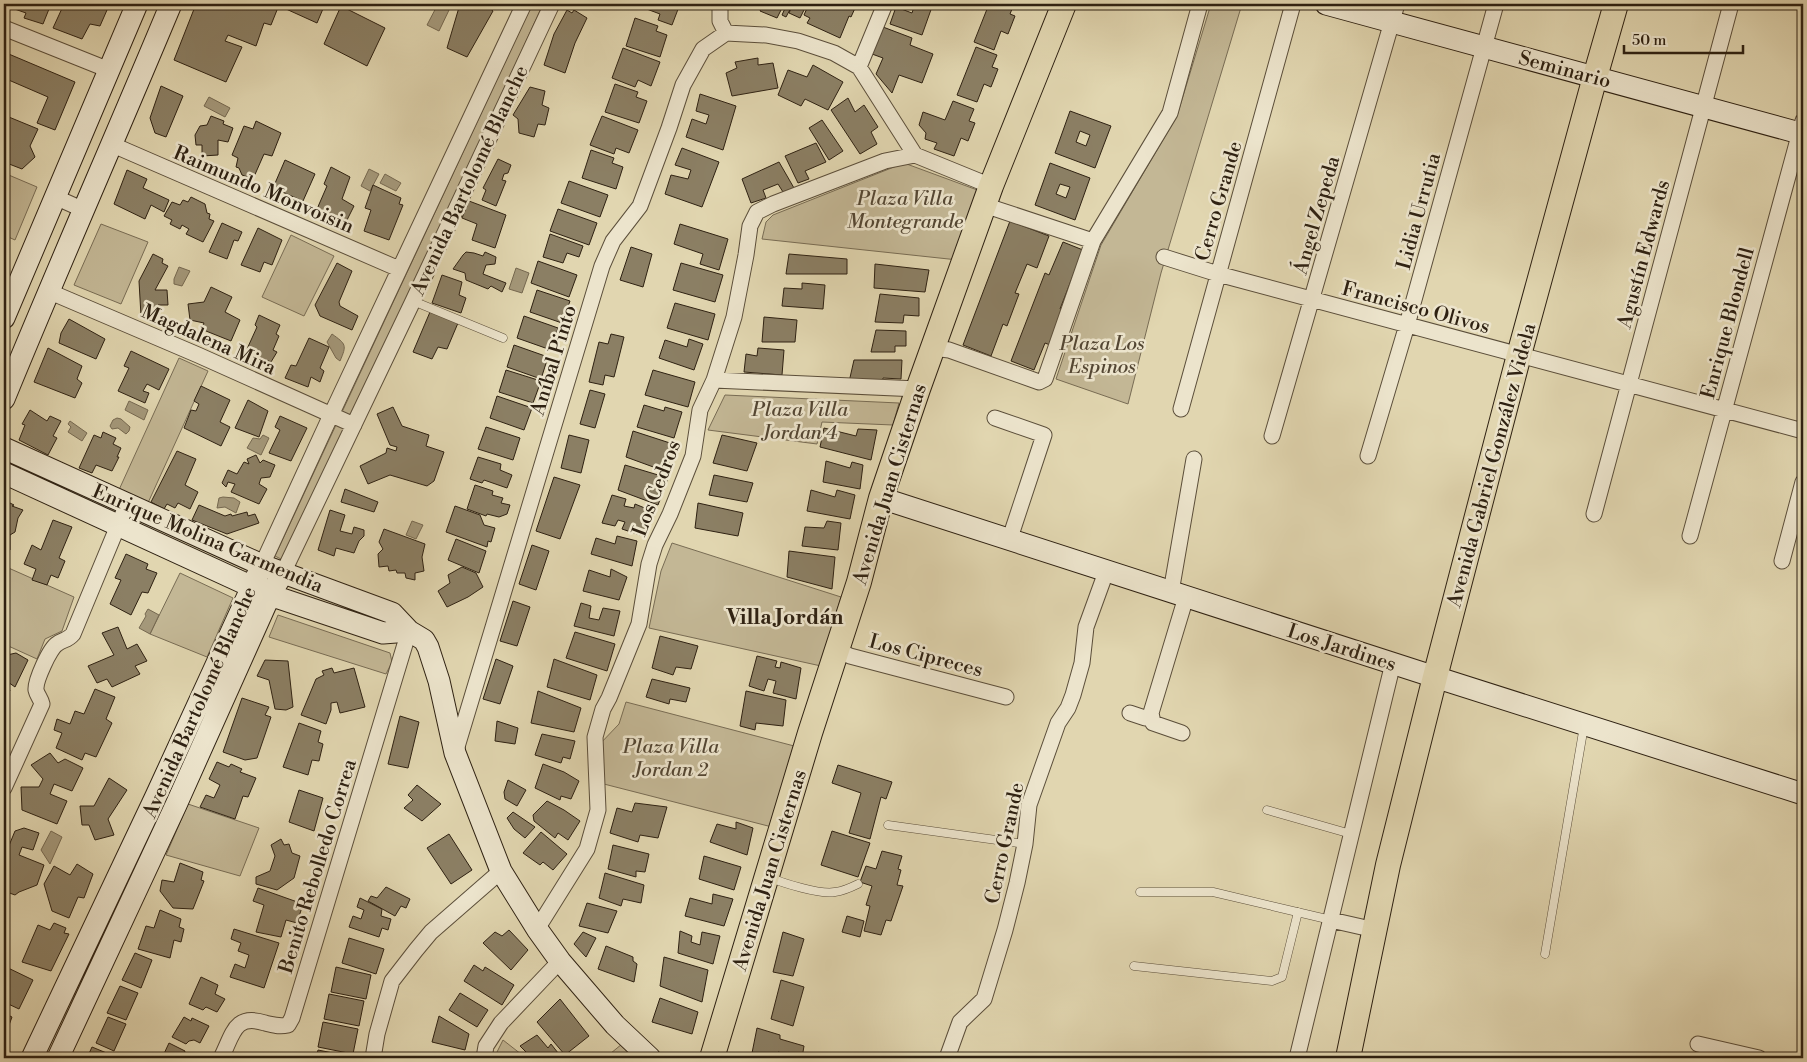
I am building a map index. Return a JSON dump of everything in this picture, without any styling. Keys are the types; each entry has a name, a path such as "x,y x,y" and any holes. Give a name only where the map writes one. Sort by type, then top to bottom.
{"main road":[{"name":"Avenida Juan Cisternas","path":"712,1058 810,733 859,582 881,498 918,388 988,196 1064,4"},
{"name":"Avenida Gabriel González Videla","path":"1348,1058 1388,865 1434,677 1616,4"}],"street":[{"path":"4,318 137,4"},
{"path":"4,399 48,291 171,4"},
{"name":"Avenida Bartolomé Blanche","path":"58,1058 176,805 260,591 262,565 524,4"},
{"name":"Avenida Bartolomé Blanche","path":"32,1058 156,796 260,591 283,573 552,4"},
{"path":"720,4 720,21 726,33 766,35 798,41 834,53 859,67 915,156 988,196 1093,241"},
{"path":"859,67 885,4"},
{"path":"933,348 948,350 1038,382 1045,379 1093,241 1170,113 1200,4"},
{"name":"Cerro Grande","path":"1181,409 1293,4"},
{"name":"Seminario","path":"1331,4 1395,13 1484,47 1703,106 1802,129"},
{"name":"Lidia Urrutia","path":"1368,456 1407,325 1496,4"},
{"name":"Agustín Edwards","path":"1594,514 1731,4"},
{"name":"Ángel Zepeda","path":"1272,436 1395,13"},
{"path":"4,28 109,70"},
{"name":"Aníbal Pinto","path":"455,753 602,266 613,241 640,206 669,128 682,85 703,49 726,33"},
{"name":"Enrique Blondell","path":"1690,536 1802,129"},
{"name":"Raimundo Monvoisin","path":"112,145 399,269"},
{"name":"Los Cedros","path":"537,929 587,849 598,810 595,738 603,709 639,624 649,564 655,545 670,514 693,456 700,410 714,380 734,317 750,226 757,212 885,161 915,156"},
{"path":"54,197 84,210"},
{"name":"Francisco Olivos","path":"1164,257 1218,274 1803,432"},
{"name":"Magdalena Mira","path":"48,291 198,354 354,425"},
{"path":"363,346 386,355"},
{"path":"714,380 918,388"},
{"path":"995,418 1044,436 1009,541"},
{"name":"Enrique Molina Garmendia","path":"4,448 262,565 392,612 409,631 424,640 440,681 455,753 501,871 537,929 560,961 615,1025 650,1058"},
{"path":"1182,733 1153,723 1151,713 1178,594 1194,459"},
{"name":"Enrique Molina Garmendia","path":"4,473 260,591 383,633 409,631"},
{"path":"1782,561 1803,482"},
{"name":"Los Jardines","path":"881,498 1009,541 1803,794"},
{"path":"4,788 42,704 36,691 38,681 52,648 57,643 68,640 73,634 127,504"},
{"name":"Cerro Grande","path":"947,1058 960,1022 984,999 1005,930 1025,844 1029,805 1058,723 1068,708 1073,695 1082,663 1086,627 1106,572"},
{"name":"Benito Rebolledo Correa","path":"221,1058 237,1026 243,1020 252,1019 279,1027 288,1024 292,1018 409,631"},
{"name":"Los Cipreces","path":"837,650 850,656 1006,697"},
{"path":"1297,1058 1393,663"},
{"path":"1130,713 1145,718 1149,717 1151,713"},
{"path":"156,796 176,805"},
{"path":"373,1058 377,1034 392,981 431,932 501,871"},
{"path":"1330,920 1375,930"},
{"path":"484,1058 486,1046 501,1023 560,961"},
{"path":"1698,1044 1759,1058"}],"lane":[{"path":"413,301 503,338"},
{"path":"1544,954 1585,724"},
{"path":"1267,810 1351,834"},
{"path":"888,825 1025,844"},
{"path":"767,876 780,882 833,893 858,884"},
{"path":"1140,892 1214,892 1330,920"},
{"path":"1134,966 1272,981 1282,977 1298,912"}],"green space":[{"path":"532,4 543,4 478,147 283,560 275,556"},
{"name":"Plaza Los Espinos","path":"1211,4 1242,4 1161,273 1128,404 1056,379 1101,245 1177,116"},
{"name":"Plaza Villa Montegrande","path":"904,163 980,191 958,260 762,239 766,222 773,215"},
{"path":"4,173 37,187 15,240 4,235"},
{"path":"101,224 148,242 121,304 74,285"},
{"path":"291,235 334,256 304,316 262,297"},
{"path":"179,358 208,371 147,505 118,492"},
{"name":"Plaza Villa Jordan 4","path":"725,395 899,403 893,425 822,422 817,444 708,430"},
{"path":"672,543 841,597 821,666 649,628 661,571"},
{"path":"4,566 74,597 62,631 45,639 37,659 4,644"},
{"path":"180,573 233,598 207,657 150,634"},
{"path":"278,615 390,653 392,662 386,674 269,637"},
{"name":"Plaza Villa Jordan 2","path":"626,702 798,747 772,827 600,783 598,746 619,724"},
{"path":"188,804 259,828 240,876 166,855"},
{"path":"503,1040 526,1058 494,1058"},
{"path":"622,1044 638,1058 605,1058"}],"shaded area":[{"path":"438,4 450,8 439,31 427,25"},
{"path":"209,97 230,108 225,117 204,106"},
{"path":"369,169 379,174 370,191 361,186"},
{"path":"385,174 401,183 396,191 380,183"},
{"path":"179,267 190,271 182,286 174,284"},
{"path":"516,268 529,273 522,293 509,289"},
{"path":"332,334 344,345 340,361 336,358 327,342"},
{"path":"129,401 148,410 144,420 125,410"},
{"path":"117,418 130,427 126,434 118,428 112,429 110,426 113,420"},
{"path":"70,421 87,433 82,441 68,432 71,427 68,424"},
{"path":"263,435 269,438 261,455 247,448 253,438 260,439"},
{"path":"219,498 234,498 240,502 236,513 225,507 217,508"},
{"path":"412,521 423,525 416,539 406,535"},
{"path":"148,609 159,615 150,634 139,628"},
{"path":"51,831 62,837 50,864 41,850"}],"building":[{"path":"10,4 51,4 43,24 24,18 26,13 9,7"},
{"path":"64,4 106,4 104,8 107,10 100,26 90,24 82,39 53,28"},
{"path":"196,4 279,5 271,25 264,23 256,46 228,35 225,41 242,47 226,82 174,60"},
{"path":"275,4 325,4 317,23"},
{"path":"460,4 489,4 488,7 493,11 467,57 447,48"},
{"path":"636,4 680,4 672,25 658,20 660,14"},
{"path":"760,4 784,4 777,18 760,11 763,5"},
{"path":"787,4 793,4 786,17 782,15"},
{"path":"793,4 807,4 800,18 789,13"},
{"path":"811,4 832,4 831,6 833,7 834,4 852,4 856,6 851,17 849,16 840,38 807,23 810,18 804,15 808,6 813,8 814,5"},
{"path":"915,4 933,4 922,35 890,24 896,7 912,13"},
{"path":"989,4 1014,4 1010,14 1015,16 1008,34 1001,31 994,50 974,42"},
{"path":"341,6 385,28 367,66 324,44"},
{"path":"567,10 572,13 574,10 587,18 575,43 565,73 544,65 554,34"},
{"path":"635,18 658,26 656,31 667,35 660,57 626,46"},
{"path":"883,27 912,38 910,45 933,54 922,83 899,75 892,93 876,74 883,58 872,54"},
{"path":"976,47 997,55 992,67 998,69 991,87 984,84 977,102 957,95"},
{"path":"623,48 660,62 651,86 638,80 635,87 612,78"},
{"path":"4,52 75,82 55,130 37,123 48,97 4,78"},
{"path":"758,58 758,65 773,63 778,88 732,96 726,73 737,68 735,62"},
{"path":"813,65 843,82 828,110 805,99 801,106 778,95 788,70 807,77"},
{"path":"615,84 638,92 636,97 647,101 639,123 605,112"},
{"path":"161,86 183,96 166,137 155,133 150,118"},
{"path":"530,87 545,91 542,105 549,108 545,125 538,124 534,137 519,133 518,119 513,115"},
{"path":"700,94 736,106 723,150 686,137 692,119 706,124 709,115 696,111"},
{"path":"848,98 855,112 864,105 878,127 871,132 877,144 860,154 831,110"},
{"path":"953,101 974,109 969,121 975,123 968,141 961,138 954,156 934,149 937,143 925,139 926,133 919,125 923,112 945,120"},
{"path":"1070,111 1111,126 1095,168 1055,153","holes":["1080,131 1090,135 1086,146 1076,142"]},
{"path":"4,115 38,129 30,146 35,157 22,169 4,162"},
{"path":"211,116 224,121 223,124 233,128 228,142 218,140 218,155 202,156 202,145 196,145 195,135 200,126 207,125"},
{"path":"602,116 638,130 629,153 616,148 614,154 590,145"},
{"path":"822,120 843,151 829,160 809,128"},
{"path":"256,121 281,133 272,156 264,154 253,179 242,175 239,168 236,167 238,158 232,155 244,126 253,129"},
{"path":"816,143 826,162 805,171 809,179 798,183 785,156"},
{"path":"682,148 719,162 702,207 665,194 671,175 688,179 691,170 675,165"},
{"path":"591,150 614,158 612,163 623,167 616,189 582,178"},
{"path":"498,159 511,165 508,173 504,174 502,180 506,181 496,206 482,200 486,190 483,188"},
{"path":"285,160 315,174 303,201 273,188"},
{"path":"779,162 794,188 783,192 778,184 763,190 766,198 751,203 742,179"},
{"path":"1050,163 1090,178 1075,220 1035,205","holes":["1060,184 1070,187 1066,198 1056,194"]},
{"path":"331,167 350,177 342,199 354,206 346,222 317,209 327,186 324,184"},
{"path":"127,170 147,179 143,188 169,200 164,212 151,205 145,219 114,204"},
{"path":"569,181 608,195 600,217 561,203"},
{"path":"373,185 401,198 399,204 403,205 389,240 364,231 371,210 365,208"},
{"path":"191,197 205,204 207,213 210,214 209,219 214,221 203,242 186,234 189,229 182,225 180,229 170,224 172,220 164,216 172,202 180,205 183,200 188,202"},
{"path":"469,201 506,215 495,248 472,240 477,224 462,218"},
{"path":"558,209 597,223 589,245 550,231"},
{"path":"1010,221 1049,236 1037,268 1027,264 1015,293 1019,294 1007,326 1003,324 991,356 963,345"},
{"path":"222,223 242,232 238,241 234,240 227,259 209,252"},
{"path":"680,224 728,239 719,270 700,264 703,254 674,244"},
{"path":"258,228 282,240 272,265 264,262 260,272 241,265"},
{"path":"550,234 583,246 579,257 567,253 563,263 543,257"},
{"path":"1063,242 1083,250 1060,309 1064,310 1050,345 1045,343 1034,370 1011,361 1045,273 1049,275"},
{"path":"631,247 652,254 643,287 620,280"},
{"path":"466,252 483,256 485,252 496,257 495,264 486,265 483,274 506,283 502,292 491,286 488,289 466,280 465,273 453,269"},
{"path":"153,254 163,259 162,263 168,266 155,290 167,290 168,305 158,305 158,315 141,316 139,281"},
{"path":"789,254 847,259 847,274 786,274"},
{"path":"538,261 577,275 569,297 531,283"},
{"path":"337,263 352,271 339,302 340,306 358,316 352,330 320,316 315,305"},
{"path":"681,263 723,275 715,302 673,290"},
{"path":"875,264 929,270 925,292 874,288"},
{"path":"442,275 462,282 459,295 466,298 461,313 432,303"},
{"path":"802,283 825,285 823,309 782,306 784,288 802,289"},
{"path":"211,287 232,297 225,312 240,320 231,341 201,329 204,323 190,320 188,304 204,302"},
{"path":"537,290 570,301 562,323 530,312"},
{"path":"880,294 919,298 919,316 904,315 903,323 875,322"},
{"path":"675,303 715,314 708,340 667,328"},
{"path":"430,312 458,323 447,349 438,347 432,359 413,352"},
{"path":"259,315 280,325 276,334 279,336 273,350 277,352 271,362 254,355 256,352 247,349 257,327 255,325"},
{"path":"524,316 558,328 551,350 517,338"},
{"path":"764,317 797,320 795,342 762,342"},
{"path":"69,319 105,339 96,359 59,343 61,333"},
{"path":"876,330 906,331 906,346 895,346 895,352 871,352"},
{"path":"611,334 624,337 614,377 605,375 603,385 589,382 599,342 608,344"},
{"path":"309,338 329,347 320,368 324,371 320,382 311,377 308,387 285,378 291,365 296,366"},
{"path":"689,339 703,344 694,370 659,358 665,340 687,347"},
{"path":"514,345 548,357 541,379 507,367"},
{"path":"48,348 82,366 77,379 82,383 75,398 34,382"},
{"path":"758,348 784,350 782,375 744,372 746,354 757,356"},
{"path":"131,351 169,369 159,390 147,384 143,391 149,393 145,403 118,391 129,368 124,366"},
{"path":"854,360 902,360 901,379 883,378 882,384 849,382"},
{"path":"506,370 541,381 533,403 499,392"},
{"path":"653,370 695,382 688,407 645,395"},
{"path":"201,386 230,400 220,422 230,427 221,446 184,428 191,410 196,411 199,404 194,401"},
{"path":"590,390 605,394 595,428 580,424"},
{"path":"497,396 532,408 524,430 490,418"},
{"path":"248,400 268,411 259,437 235,428"},
{"path":"644,405 664,411 665,407 682,412 674,438 637,427"},
{"path":"393,407 402,426 429,435 426,446 444,452 434,481 427,486 390,475 368,484 360,466 386,453 387,448 396,451 397,447 390,445 377,414"},
{"path":"30,410 47,421 50,416 61,421 53,436 57,438 48,455 19,440 25,425 22,424"},
{"path":"280,416 307,428 291,461 269,453 280,430 275,427"},
{"path":"486,427 520,438 513,460 478,449"},
{"path":"824,428 856,436 858,429 877,430 871,460 820,447"},
{"path":"633,431 673,444 667,472 626,457"},
{"path":"103,432 116,438 113,444 121,448 112,471 96,465 92,473 79,468 94,435 101,438"},
{"path":"569,435 589,440 581,473 561,468"},
{"path":"722,435 757,443 747,471 713,463"},
{"path":"177,451 196,459 185,485 198,492 190,509 178,503 175,508 167,504 164,509 151,502"},
{"path":"256,455 260,463 263,460 275,465 270,477 261,478 259,484 267,489 259,504 231,492 235,484 228,482 226,487 222,483 228,470 237,474 244,462 249,464 247,459"},
{"path":"478,457 501,464 500,470 512,475 507,488 484,480 482,483 470,479"},
{"path":"826,461 850,468 852,462 863,465 860,489 823,482"},
{"path":"625,465 668,478 658,505 618,490"},
{"path":"714,475 753,483 747,502 709,495"},
{"path":"554,477 580,485 560,539 536,531"},
{"path":"475,485 493,491 492,495 503,498 501,503 510,505 507,514 499,517 487,514 486,516 467,509"},
{"path":"345,489 378,502 374,512 341,502"},
{"path":"811,490 835,497 837,490 855,495 850,519 807,511"},
{"path":"612,495 626,499 624,506 634,508 635,504 652,511 643,536 622,529 625,522 618,520 615,526 602,523"},
{"path":"4,500 14,505 12,506 23,510 18,518 15,532 10,535 10,550 4,549"},
{"path":"698,503 743,513 738,536 695,528"},
{"path":"199,505 225,516 247,512 248,516 255,514 259,523 227,534 192,520"},
{"path":"455,506 480,515 484,525 495,528 491,542 488,541 487,547 446,532"},
{"path":"330,510 345,515 340,531 352,534 354,527 364,530 364,536 359,541 354,553 336,548 334,556 318,550"},
{"path":"53,520 72,527 59,558 65,561 58,578 51,575 47,585 32,580 36,569 24,564 32,545 41,550"},
{"path":"827,521 841,523 838,550 802,546 805,527 824,528"},
{"path":"384,529 425,544 422,557 424,571 415,573 415,580 406,578 405,573 397,573 396,570 389,571 388,566 379,567 378,554 383,549 379,542"},
{"path":"617,536 637,541 632,566 591,554 596,538 615,544"},
{"path":"456,539 486,551 479,573 448,560"},
{"path":"532,545 549,551 536,590 519,584"},
{"path":"789,551 835,557 832,589 787,577"},
{"path":"126,554 148,564 146,569 157,573 148,593 142,592 131,615 110,604 121,580 115,578"},
{"path":"462,567 476,573 483,587 447,607 438,591 450,583 448,575"},
{"path":"611,569 627,577 619,600 583,591 589,570 610,577"},
{"path":"513,601 530,607 517,646 500,641"},
{"path":"581,603 591,606 589,618 599,620 603,608 620,611 614,636 574,626"},
{"path":"118,627 127,649 137,644 147,661 135,666 140,674 112,687 107,679 97,683 88,666 114,655 102,633"},
{"path":"575,632 615,644 607,671 566,658"},
{"path":"660,636 698,646 691,669 676,667 673,675 652,668"},
{"path":"4,646 7,655 16,653 28,660 15,687 5,680 10,691 4,693"},
{"path":"757,656 777,661 775,667 780,668 781,662 801,668 796,699 773,693 776,681 768,679 764,691 749,686"},
{"path":"496,659 513,666 500,704 483,699"},
{"path":"554,659 597,675 590,700 547,687"},
{"path":"265,660 288,661 293,707 286,710 275,709 269,680 257,676"},
{"path":"332,668 334,673 354,668 365,707 340,713 337,702 331,703 331,710 326,724 301,715 316,679 324,675 322,671"},
{"path":"652,679 690,688 686,702 670,699 669,704 646,697"},
{"path":"95,689 115,697 106,719 112,723 96,757 85,753 82,760 56,748 62,733 54,730 57,719 70,724 75,711 84,714"},
{"path":"538,691 581,708 574,732 531,723"},
{"path":"746,691 786,700 783,726 756,723 755,730 740,726"},
{"path":"242,698 269,707 265,715 271,717 257,758 245,760 223,752"},
{"path":"400,716 419,722 408,768 388,764"},
{"path":"497,721 518,728 515,744 495,741"},
{"path":"299,723 321,731 318,742 323,744 319,761 312,760 308,775 283,767"},
{"path":"542,734 575,741 570,759 563,757 561,763 535,755"},
{"path":"50,753 58,763 65,759 83,768 72,791 54,784 50,794 67,801 57,824 22,810 21,787 39,787 43,779 31,765"},
{"path":"217,762 229,767 231,764 242,769 240,772 256,778 248,797 243,796 235,819 200,807 206,795 214,798 220,785 209,779"},
{"path":"543,764 564,772 579,781 571,799 561,796 560,800 535,788"},
{"path":"838,765 892,782 886,799 881,797 870,839 849,833 861,793 832,783"},
{"path":"109,778 127,790 108,819 114,835 95,840 89,825 82,825 80,806 94,806"},
{"path":"508,780 526,790 517,806 505,799 504,792"},
{"path":"417,785 441,804 422,821 404,808 413,800 408,795"},
{"path":"299,790 323,798 314,831 289,822"},
{"path":"547,801 580,821 568,840 558,833 555,838 534,821 533,815"},
{"path":"635,803 667,807 658,838 640,835 638,842 610,833 617,808 632,812"},
{"path":"513,812 535,827 525,838 514,829 507,818"},
{"path":"736,822 753,828 747,855 710,842 717,824 736,829"},
{"path":"24,828 39,833 33,850 22,847 19,855 44,865 37,885 15,895 4,891 4,849 8,848 15,831"},
{"path":"832,831 870,843 858,877 821,865"},
{"path":"541,832 567,854 553,870 543,862 540,865 523,853"},
{"path":"449,834 472,870 451,884 427,848"},
{"path":"281,839 284,845 289,844 292,853 300,856 294,878 277,890 256,884 256,877 270,871 275,856 271,845"},
{"path":"613,845 649,854 645,872 636,871 636,877 608,869"},
{"path":"882,851 902,856 898,869 901,870 897,885 903,886 891,921 886,920 881,935 864,931 870,906 866,905 872,886 860,882 866,866 876,869"},
{"path":"704,856 741,867 734,890 699,879"},
{"path":"180,863 203,872 201,880 204,881 193,909 173,908 160,891 162,880 174,882"},
{"path":"77,864 93,874 84,898 78,897 69,918 52,911 44,884 54,866 70,875"},
{"path":"605,873 644,885 641,903 623,899 621,906 599,898"},
{"path":"386,887 410,899 406,908 401,906 395,916 368,901 371,896 377,898"},
{"path":"258,888 303,904 297,923 286,920 281,937 256,932 264,905 253,901"},
{"path":"713,894 733,899 724,926 685,916 690,898 712,904"},
{"path":"360,898 382,909 381,916 391,919 388,930 382,928 379,937 349,927 353,916 361,919 364,910 357,907"},
{"path":"587,903 617,911 608,933 579,926"},
{"path":"160,910 181,919 179,927 184,929 181,942 174,940 170,958 138,949 146,926 154,928"},
{"path":"847,916 864,921 860,937 842,932"},
{"path":"54,923 66,928 64,933 69,934 51,971 22,962 38,925 50,930"},
{"path":"234,929 279,943 264,988 230,977 235,964 245,968 249,955 238,951 241,943 231,939"},
{"path":"509,930 528,950 511,970 483,943 495,932 502,936"},
{"path":"680,931 692,936 691,942 700,945 702,932 720,936 713,964 678,953"},
{"path":"583,932 596,938 586,957 574,944"},
{"path":"783,932 804,939 793,976 773,972"},
{"path":"349,938 384,949 376,974 342,963"},
{"path":"606,946 633,957 633,961 637,964 634,982 598,969"},
{"path":"135,953 152,960 141,988 122,980"},
{"path":"664,957 708,970 702,1002 660,986"},
{"path":"474,965 483,971 485,967 514,985 502,1005 464,981"},
{"path":"4,966 33,980 19,1009 4,1002"},
{"path":"336,967 371,975 366,999 331,992"},
{"path":"201,977 218,985 215,994 225,999 217,1012 206,1007 203,1010 189,1004"},
{"path":"781,980 804,987 793,1026 771,1019"},
{"path":"120,986 138,993 126,1020 107,1013"},
{"path":"460,993 488,1010 477,1027 449,1010"},
{"path":"329,994 364,1001 359,1026 324,1019"},
{"path":"660,998 698,1012 692,1034 652,1022"},
{"path":"560,999 589,1036 565,1055 537,1022"},
{"path":"4,1013 12,1017 5,1036 4,1036"},
{"path":"439,1016 469,1034 465,1050 432,1042"},
{"path":"108,1017 126,1024 114,1051 96,1043"},
{"path":"184,1017 191,1021 192,1018 209,1026 200,1043 194,1040 186,1044 172,1037"},
{"path":"323,1022 358,1029 353,1054 318,1047"},
{"path":"757,1028 780,1035 780,1039 804,1046 802,1058 778,1052 777,1058 751,1058"},
{"path":"537,1035 548,1048 551,1044 562,1058 532,1058 520,1046"},
{"path":"169,1043 185,1051 183,1058 162,1058"},
{"path":"92,1047 109,1054 108,1058 87,1058"},
{"path":"318,1050 353,1057 353,1058 316,1058"}],"district":[{"name":"Villa Jordán","path":"785,617"}]}
